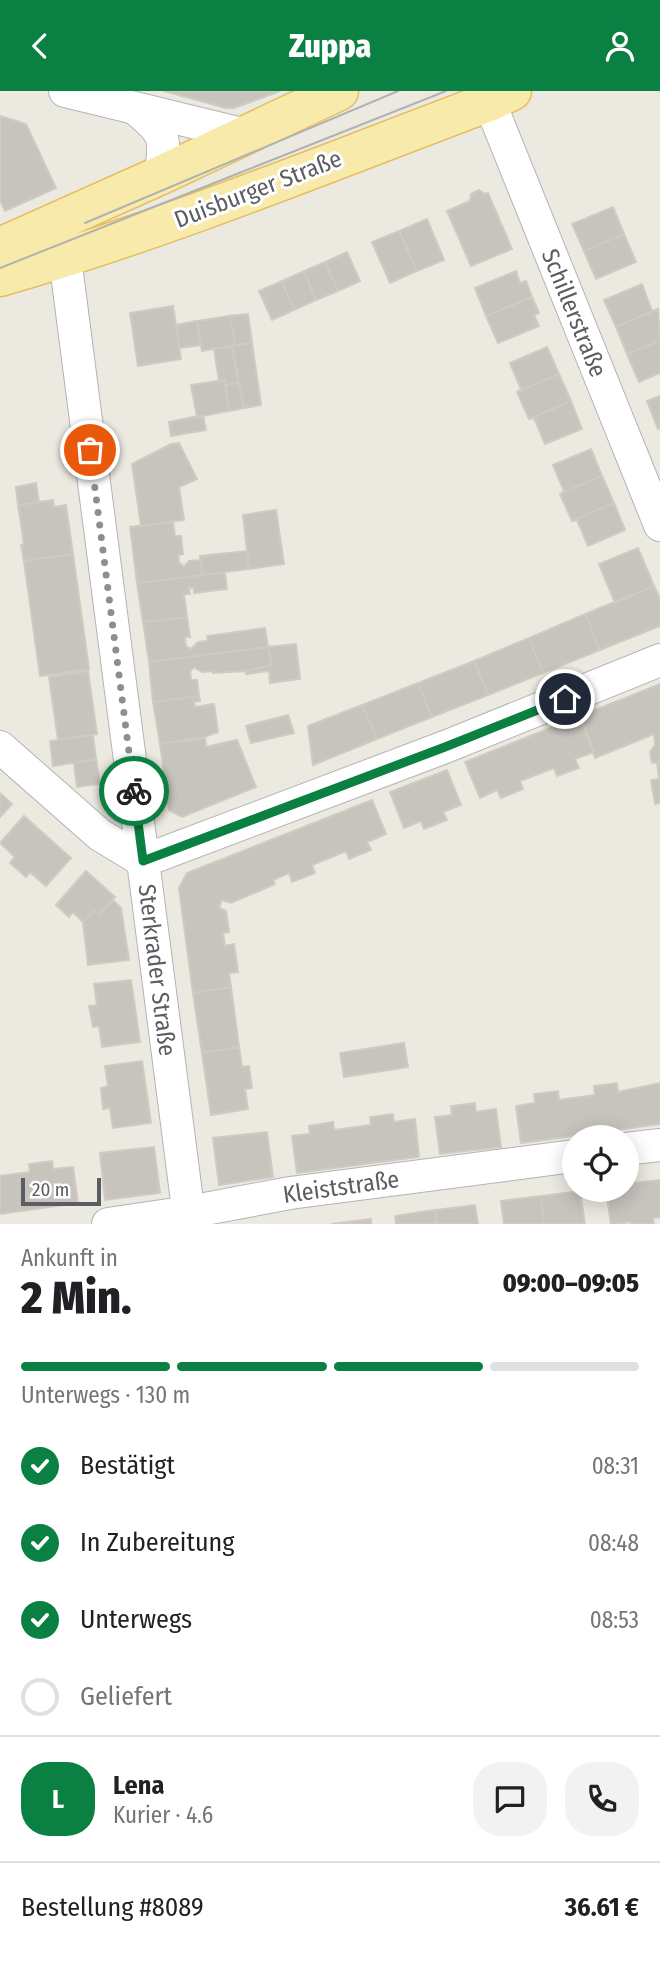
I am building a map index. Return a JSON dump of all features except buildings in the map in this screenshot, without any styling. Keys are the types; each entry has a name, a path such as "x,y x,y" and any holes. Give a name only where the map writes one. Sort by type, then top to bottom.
{"main road":[{"name":"Duisburger Straße","path":"0,247 339,91"},
{"name":"Duisburger Straße","path":"0,277 185,218 495,95"}],"street":[{"path":"65,91 138,111 159,112 246,135"},
{"name":"Schillerstraße","path":"495,95 660,525"},
{"path":"138,111 158,128 164,143 161,175"},
{"name":"Sterkrader Straße","path":"65,258 189,1218"},
{"path":"0,747 100,835 143,861 445,747 660,660"},
{"path":"639,1147 660,1145"},
{"name":"Kleiststraße","path":"108,1224 189,1218 290,1193 562,1158"}],"tram line":[{"path":"85,223 398,91"},
{"path":"0,268 446,91"}],"way so far":[{"path":"90,450 134,791"}],"route":[{"path":"134,791 143,861 565,699"}]}
